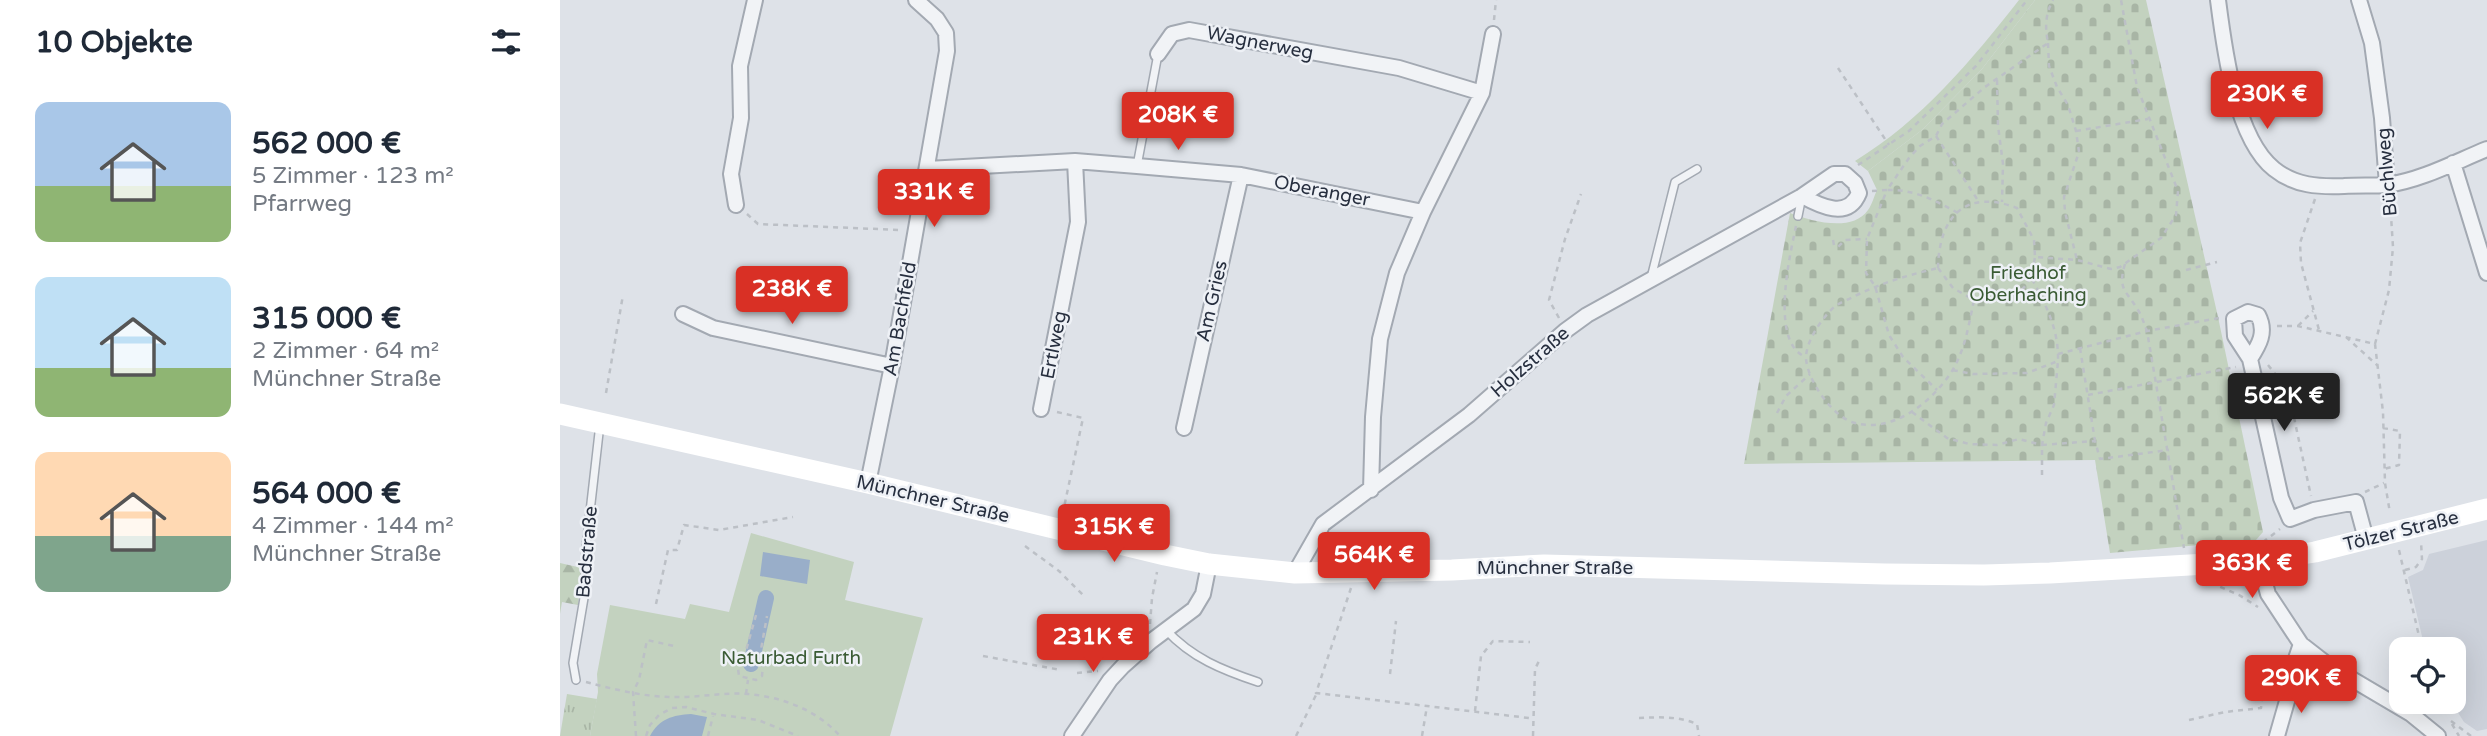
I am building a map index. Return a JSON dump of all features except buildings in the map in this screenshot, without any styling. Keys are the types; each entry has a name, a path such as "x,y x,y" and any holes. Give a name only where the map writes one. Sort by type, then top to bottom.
{"main road":[{"name":"Münchner Straße","path":"560,414 1159,554 1209,564 1295,573 1544,565 1984,575 2091,571 2260,553 2315,552"},
{"name":"Tölzer Straße","path":"2315,552 2487,509"}],"street":[{"path":"736,205 731,174 741,118 740,66 755,0"},
{"name":"Am Bachfeld","path":"868,484 947,51 946,33 937,19 916,0"},
{"path":"2218,0 2241,117 2253,143 2274,169 2287,178 2318,188 2387,184 2421,176 2487,149"},
{"name":"Büchlweg","path":"2358,0 2372,43 2387,184"},
{"name":"Wagnerweg","path":"1158,54 1172,34 1189,30 1399,68 1482,93"},
{"path":"1371,490 1373,417 1380,339 1397,273 1423,212 1482,93 1493,34"},
{"name":"Oberanger","path":"927,169 1075,161 1241,175 1423,212"},
{"name":"Ertlweg","path":"1041,408 1078,222 1075,161"},
{"path":"2453,163 2487,272"},
{"name":"Holzstraße","path":"1295,573 1323,524 1469,415 1587,315 1802,196 1834,174 1845,174"},
{"path":"1802,196 1822,207 1846,208 1855,203 1859,193 1855,183 1845,174"},
{"name":"Am Gries","path":"1184,428 1241,175"},
{"path":"2250,362 2260,344 2264,325 2259,316 2248,312 2234,320 2235,336 2250,362 2281,498 2290,519 2314,510 2356,502 2365,539"},
{"path":"683,314 713,327 891,366"},
{"path":"2260,553 2268,594 2301,644 2328,665 2411,714 2438,736"},
{"path":"1072,736 1110,680 1150,642 1194,609 1203,594 1209,564"},
{"path":"2296,684 2291,673 2301,644"},
{"path":"2296,684 2306,685 2315,681 2328,665"},
{"path":"2277,736 2287,701 2296,684"}],"lane":[{"name":"Wagnerweg","path":"1137,166 1158,54"},
{"path":"1650,280 1675,182 1697,169"},
{"path":"1798,216 1802,196"},
{"name":"Badstraße","path":"576,680 573,663 585,592 586,547 600,424"},
{"path":"1165,630 1182,647 1225,671 1258,682"}],"path":[{"path":"1493,34 1496,0"},
{"path":"1845,174 1909,131 1976,66 2027,0"},
{"path":"2053,0 2048,8 2045,26 2049,66 2068,105 2079,152 2064,197 2077,260"},
{"path":"2035,257 2077,260 2111,269 2125,264 2161,238 2176,215 2178,191 2137,87 2121,0"},
{"path":"1937,390 1903,357 1889,335 1875,286 1867,273 1867,239 1887,190 1920,146 1936,136 1941,124 2048,43"},
{"path":"1838,68 1889,145"},
{"path":"1997,79 1998,126 2003,164 2002,202"},
{"path":"2076,131 2148,119"},
{"path":"1936,136 1979,202"},
{"name":"Büchlweg","path":"2387,184 2393,247 2389,290 2375,344 2385,483 2392,520"},
{"path":"2318,188 2300,243 2301,263 2319,330"},
{"path":"1877,190 1904,190 1929,198 1958,213"},
{"path":"1565,331 1549,300 1565,239 1581,194"},
{"path":"2032,279 2016,295 1993,300 1974,300 1953,288 1938,268 1939,244 1951,218 1963,208 1979,202 2002,202 2017,208 2034,240 2032,279 2056,336 2058,354 2054,405 2046,423 2042,444 2042,475"},
{"path":"736,205 758,224 916,231"},
{"path":"1798,216 1786,295 1786,330 1791,344 1800,355 1806,357"},
{"path":"1833,240 1838,247 1845,240 1867,239"},
{"path":"2186,270 2217,262"},
{"path":"2125,264 2121,279 2124,292 2137,308 2147,331 2185,554"},
{"path":"1938,268 1875,286 1835,307 1811,338 1806,357 1810,374 1830,406 1854,423 1888,424 1912,412 1937,390 1952,370 1966,338 1974,300"},
{"path":"606,393 623,295"},
{"path":"2042,298 2054,298 2055,305"},
{"path":"2298,326 2313,312"},
{"path":"2058,354 2147,331 2218,317 2234,328"},
{"path":"2264,325 2298,326 2375,344"},
{"path":"2345,337 2377,365"},
{"path":"2260,344 2266,363 2288,390 2314,510"},
{"path":"2080,348 2100,459 2169,450"},
{"path":"1952,370 1973,374 2027,373 2058,361"},
{"path":"2088,396 2250,362"},
{"path":"1777,413 1786,396 1810,374"},
{"path":"1041,408 1083,418 1066,496"},
{"path":"1912,412 1947,438 1969,444 1997,444 2020,439 2042,444 2095,441"},
{"path":"2383,428 2400,431 2399,465 2384,469"},
{"path":"2361,495 2385,483"},
{"path":"656,604 668,550 677,550 684,525 719,530 793,517"},
{"path":"2260,553 2290,519"},
{"path":"1025,546 1059,571 1084,596"},
{"path":"2399,550 2420,637"},
{"path":"2404,570 2416,567 2422,559 2422,550"},
{"path":"1150,642 1152,598 1159,554"},
{"path":"1296,736 1316,694 1343,618 1355,572"},
{"path":"2202,581 2218,584 2239,594 2257,605 2263,613"},
{"path":"756,615 745,654 737,661 739,677 756,680 762,676 763,664 760,655 767,616"},
{"path":"1390,674 1396,621"},
{"path":"636,736 633,692 639,680 647,640 674,646"},
{"path":"1475,711 1481,656 1493,641 1530,642"},
{"path":"983,656 1061,670"},
{"path":"1534,736 1535,669 1540,659"},
{"path":"2189,720 2262,708 2266,661"},
{"path":"1077,673 1101,671"},
{"path":"746,694 748,679"},
{"path":"576,680 669,698 746,694 786,702 829,724 839,736"},
{"path":"1316,694 1529,718"},
{"path":"1422,736 1427,706"},
{"path":"646,736 650,725 659,715 672,708 685,707 758,720 798,736"},
{"path":"708,736 713,714"},
{"path":"1639,719 1685,719 1697,724 1699,736"},
{"path":"2459,736 2451,722 2471,736"},
{"path":"782,736 784,730"}],"shaded area":[{"path":"2487,540 2487,729 2477,731 2464,722 2459,714 2466,714 2466,637 2422,637 2408,577 2423,570 2429,554"}],"green space":[{"path":"2019,0 2035,0 1982,69 1922,130 1868,171 1855,161 1924,108 1964,67"},
{"name":"Friedhof Oberhaching","path":"2035,0 2146,0 2218,317 2263,532 2256,540 2110,553 2095,460 1744,464 1790,213 1831,223 1852,221 1861,217 1869,208 1877,190 1868,171 1922,130 1982,69"},
{"name":"Naturbad Furth","path":"751,533 854,562 845,600 923,618 890,736 590,736 598,692 597,674 610,605 685,619 690,604 729,612"},
{"path":"560,563 582,568 578,605 562,602 560,614"},
{"path":"567,694 597,699 590,736 560,736"}],"water":[{"path":"763,552 810,560 807,584 760,576"},
{"path":"691,714 707,717 702,736 650,736 667,719"}],"waterway":[{"path":"751,664 766,598"}]}
